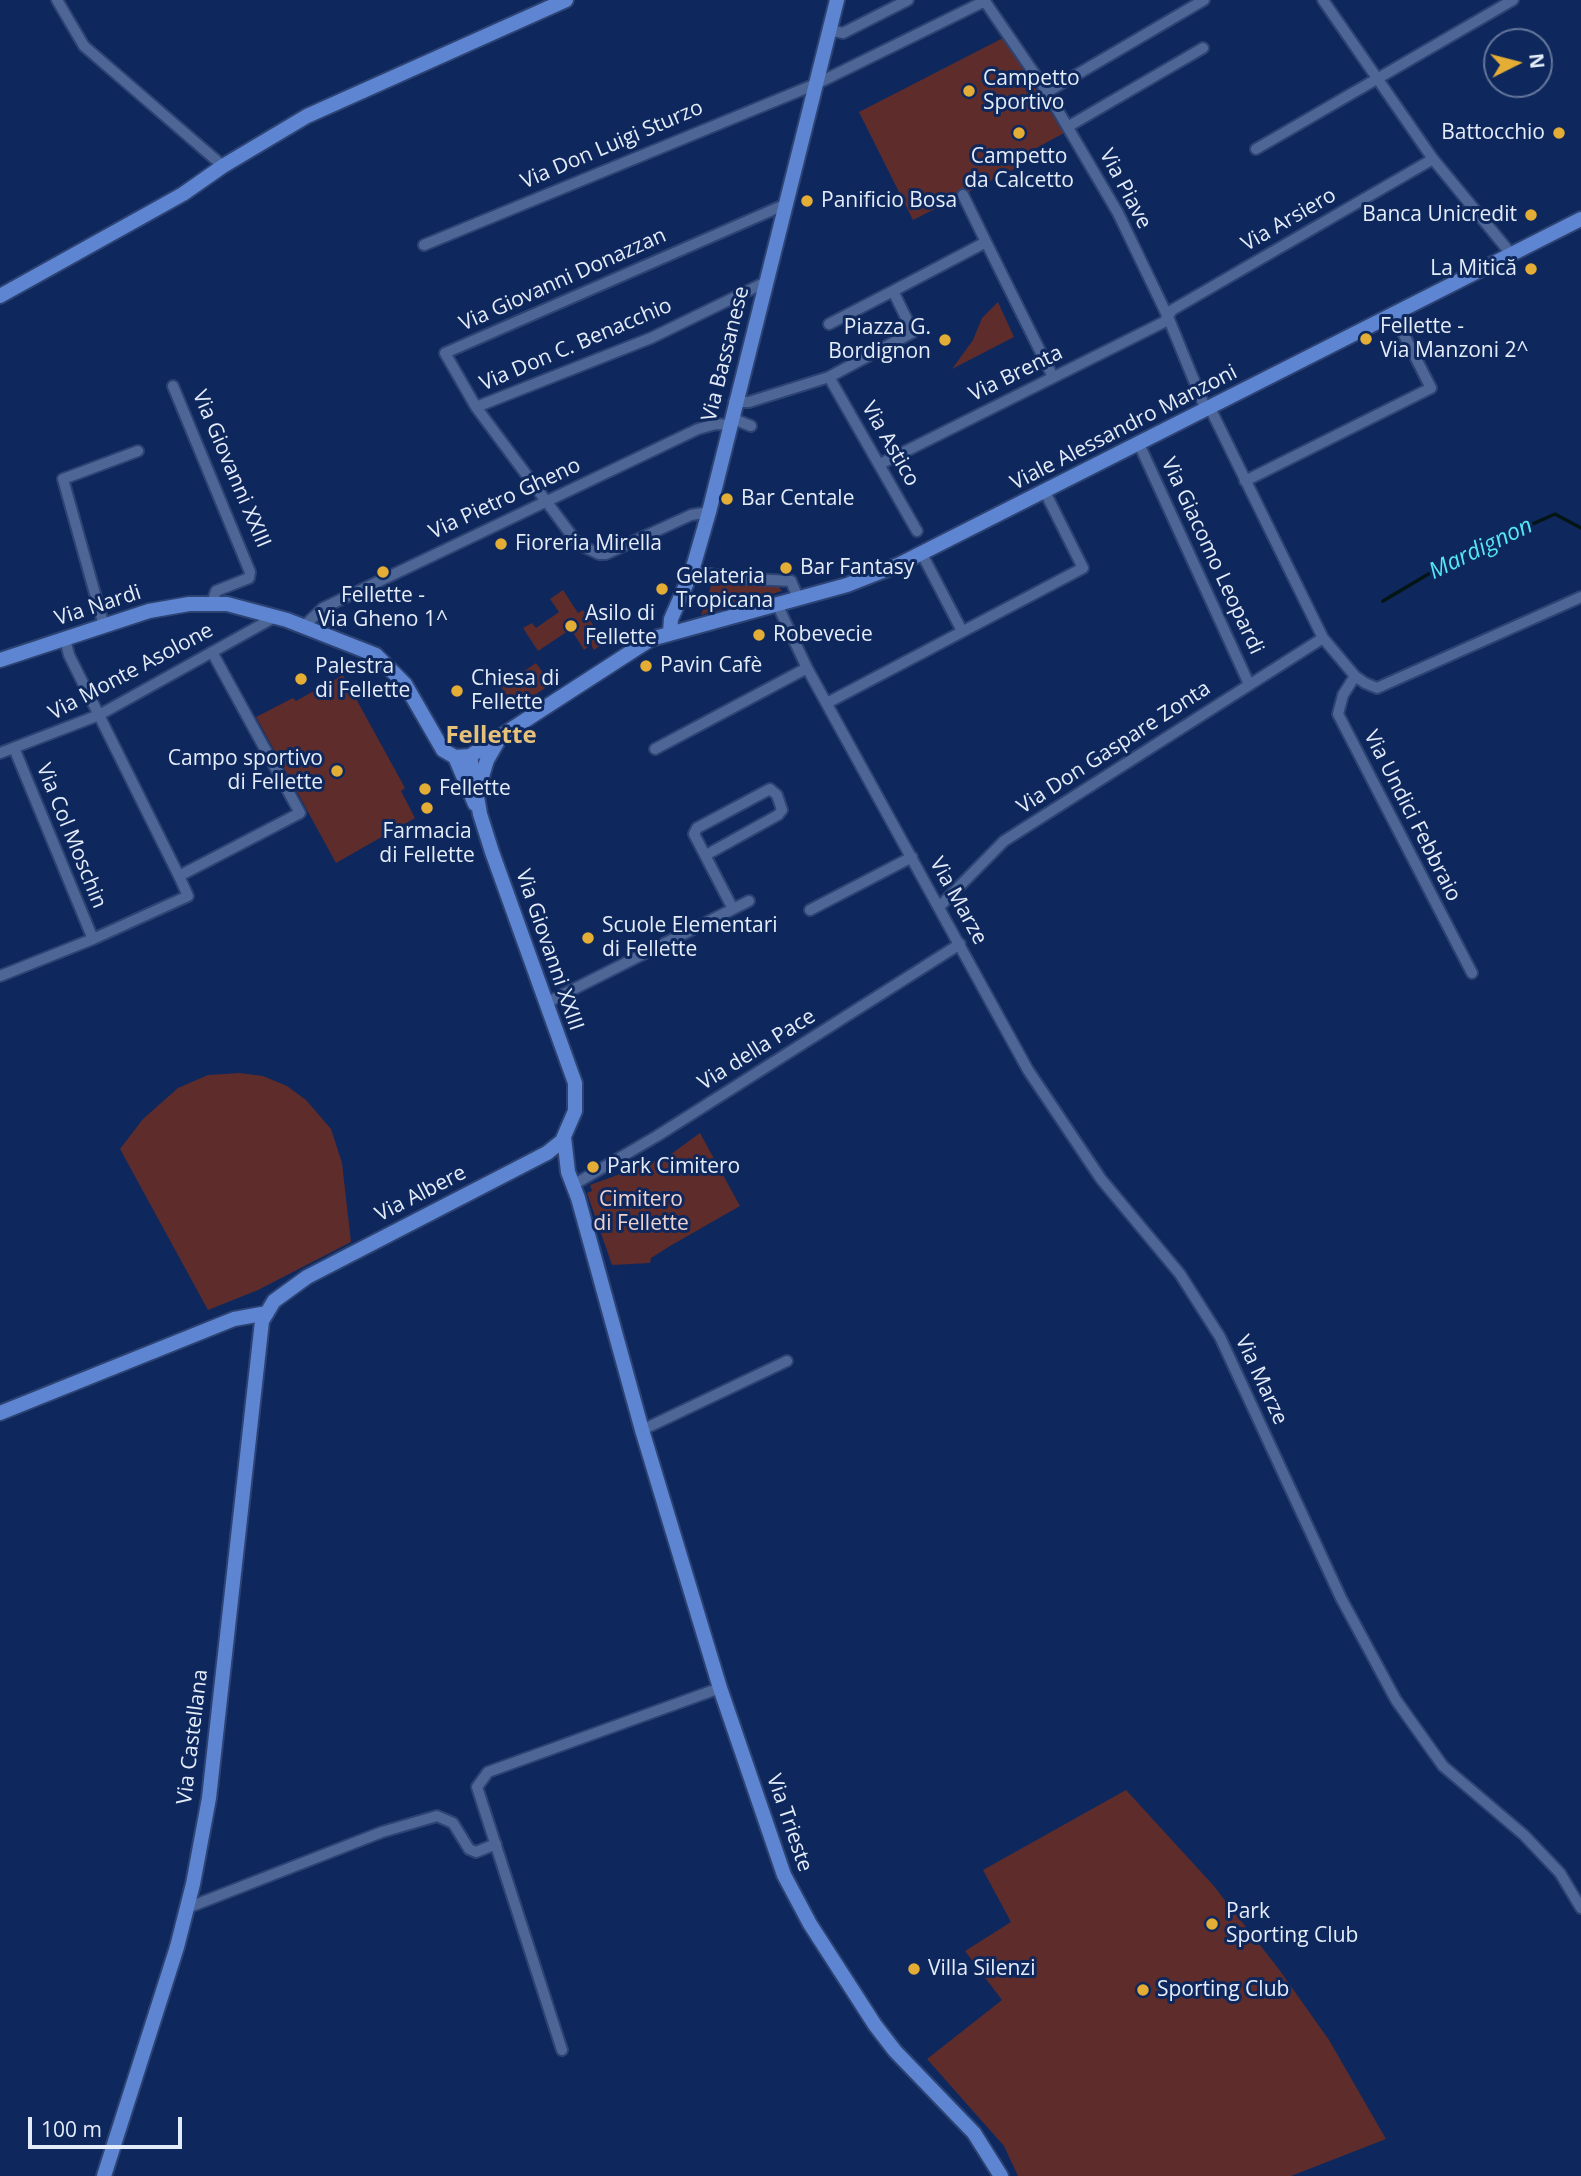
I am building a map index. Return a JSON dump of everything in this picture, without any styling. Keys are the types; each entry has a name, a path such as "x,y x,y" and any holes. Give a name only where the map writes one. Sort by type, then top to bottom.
{"street":[{"path":"57,0 84,46 223,166"},
{"path":"0,296 183,194 223,166 307,116 566,0"},
{"name":"Via Bassanese","path":"670,632 671,620 692,571 709,512 734,402 837,0"},
{"path":"829,30 844,33 908,0"},
{"path":"1047,92 1204,0"},
{"path":"1323,0 1433,159 1512,255"},
{"path":"1256,149 1376,77 1513,0"},
{"path":"816,84 985,1"},
{"name":"Via Piave","path":"985,1 1069,126 1118,213 1208,409"},
{"path":"1069,126 1203,48"},
{"name":"Via Don Luigi Sturzo","path":"424,245 816,84"},
{"name":"Via Arsiero","path":"1168,317 1172,310 1433,159"},
{"path":"963,195 1053,377"},
{"name":"Via Giovanni Donazzan","path":"709,512 682,519 615,550 599,554 570,537 476,407 445,353 784,205"},
{"name":"Viale Alessandro Manzoni","path":"670,632 873,576 922,554 1581,219"},
{"path":"829,324 986,243"},
{"name":"Via Don C. Benacchio","path":"476,407 651,338 766,282"},
{"path":"734,402 749,402 829,377 913,332 893,291"},
{"path":"1245,481 1431,388 1394,315"},
{"name":"Via Brenta","path":"880,464 1168,317"},
{"name":"Via Astico","path":"829,377 917,531"},
{"name":"Via Giovanni XXIII","path":"173,386 250,572 249,578 216,592 212,603"},
{"path":"1208,409 1323,638 1355,676 1377,688 1581,597"},
{"path":"730,422 751,426"},
{"name":"Via Pietro Gheno","path":"304,626 323,608 546,501 698,429 730,422"},
{"name":"Via Giacomo Leopardi","path":"1139,444 1249,684"},
{"path":"104,626 63,479 138,451"},
{"path":"827,704 1083,568 1045,492"},
{"path":"922,554 962,631"},
{"path":"692,571 732,578 791,581 798,598"},
{"path":"212,603 304,626 361,647 386,663 405,684 443,750 455,757 480,814"},
{"name":"Via Nardi","path":"0,660 162,608 212,603"},
{"name":"Via Marze","path":"777,604 807,668 1035,1080 1101,1179 1180,1274 1220,1337 1341,1598 1396,1700 1443,1766 1524,1835 1560,1873 1581,1908"},
{"name":"Via Monte Asolone","path":"0,753 99,715 275,617"},
{"name":"Via Giovanni XXIII","path":"455,757 470,756 621,656 670,632"},
{"path":"1499,634 1506,646"},
{"name":"Via Don Gaspare Zonta","path":"939,907 1004,841 1323,638"},
{"path":"0,976 93,939 188,896 69,655 65,639"},
{"path":"179,876 300,814 212,652"},
{"path":"655,749 807,668"},
{"name":"Via Undici Febbraio","path":"1355,676 1343,695 1338,714 1472,973"},
{"name":"Via Giovanni XXIII","path":"478,794 484,767 500,738"},
{"name":"Via Col Moschin","path":"14,748 93,939"},
{"name":"Via Giovanni XXIII","path":"470,756 480,814 575,1083 573,1119"},
{"path":"706,855 778,815 782,810 777,795 770,789 697,828 694,834 733,909"},
{"name":"Via Marze","path":"810,910 912,858"},
{"path":"546,1003 749,901"},
{"name":"Via della Pace","path":"570,1178 657,1136 960,944"},
{"name":"Via Albere","path":"278,1296 307,1277 547,1153 564,1137 573,1119"},
{"name":"Via Trieste","path":"564,1137 570,1178 720,1688 795,1899 875,2025 895,2051 974,2133 1001,2176"},
{"path":"547,1153 570,1178"},
{"name":"Via Castellana","path":"104,2176 187,1908 209,1797 258,1338 267,1313 278,1296"},
{"path":"0,1413 234,1319 267,1313"},
{"path":"642,1430 788,1361"},
{"path":"562,2050 477,1787 488,1772 720,1688"},
{"path":"187,1908 382,1832 437,1816 453,1823 469,1849 476,1852 496,1844"}],"green space":[{"path":"1003,38 1064,133 1022,156 1026,163 913,220 859,112"},
{"path":"998,302 1014,337 952,369 973,340 982,318"},
{"path":"712,583 779,587 782,591 701,615"},
{"path":"563,590 578,613 583,610 602,638 598,641 601,645 594,650 591,645 584,650 571,629 538,651 523,628 532,623 536,628 559,612 550,599"},
{"path":"536,663 551,684 516,708 501,687"},
{"name":"Campo sportivo di Fellette","path":"343,675 405,788 401,791 415,818 336,863 256,717 293,698 296,701"},
{"path":"240,1073 263,1076 287,1086 306,1100 331,1129 342,1163 351,1242 258,1290 208,1310 120,1149 143,1119 178,1088 208,1075"},
{"name":"Cimitero di Fellette","path":"700,1133 740,1206 651,1258 650,1263 612,1265 587,1193 592,1191 590,1185 667,1157"},
{"name":"Sporting Club","path":"1126,1790 1213,1885 1278,1968 1329,2040 1386,2139 1291,2176 1018,2176 1004,2146 927,2059 1002,2000 965,1951 1011,1922 983,1870"}],"waterway":[{"name":"Mardignon","path":"1383,601 1452,560 1555,514 1581,528"}],"place":[{"name":"Campetto Sportivo","path":"969,91"},
{"name":"Campetto da Calcetto","path":"1019,133"},
{"name":"Battocchio","path":"1559,133"},
{"name":"Panificio Bosa","path":"807,201"},
{"name":"Banca Unicredit","path":"1531,215"},
{"name":"La Mitică","path":"1531,269"},
{"name":"Fellette - Via Manzoni 2^","path":"1366,339"},
{"name":"Piazza G. Bordignon","path":"945,340"},
{"name":"Bar Centale","path":"727,499"},
{"name":"Fioreria Mirella","path":"501,544"},
{"name":"Bar Fantasy","path":"786,568"},
{"name":"Fellette - Via Gheno 1^","path":"383,572"},
{"name":"Gelateria Tropicana","path":"662,589"},
{"name":"Asilo di Fellette","path":"571,626"},
{"name":"Robevecie","path":"759,635"},
{"name":"Pavin Cafè","path":"646,666"},
{"name":"Palestra di Fellette","path":"301,679"},
{"name":"Chiesa di Fellette","path":"457,691"},
{"name":"Campo sportivo di Fellette","path":"337,771"},
{"name":"Fellette","path":"425,789"},
{"name":"Farmacia di Fellette","path":"427,808"},
{"name":"Scuole Elementari di Fellette","path":"588,938"},
{"name":"Park Cimitero","path":"593,1167"},
{"name":"Park Sporting Club","path":"1212,1924"},
{"name":"Villa Silenzi","path":"914,1969"},
{"name":"Sporting Club","path":"1143,1990"}],"district":[{"name":"Fellette","path":"491,736"}]}
